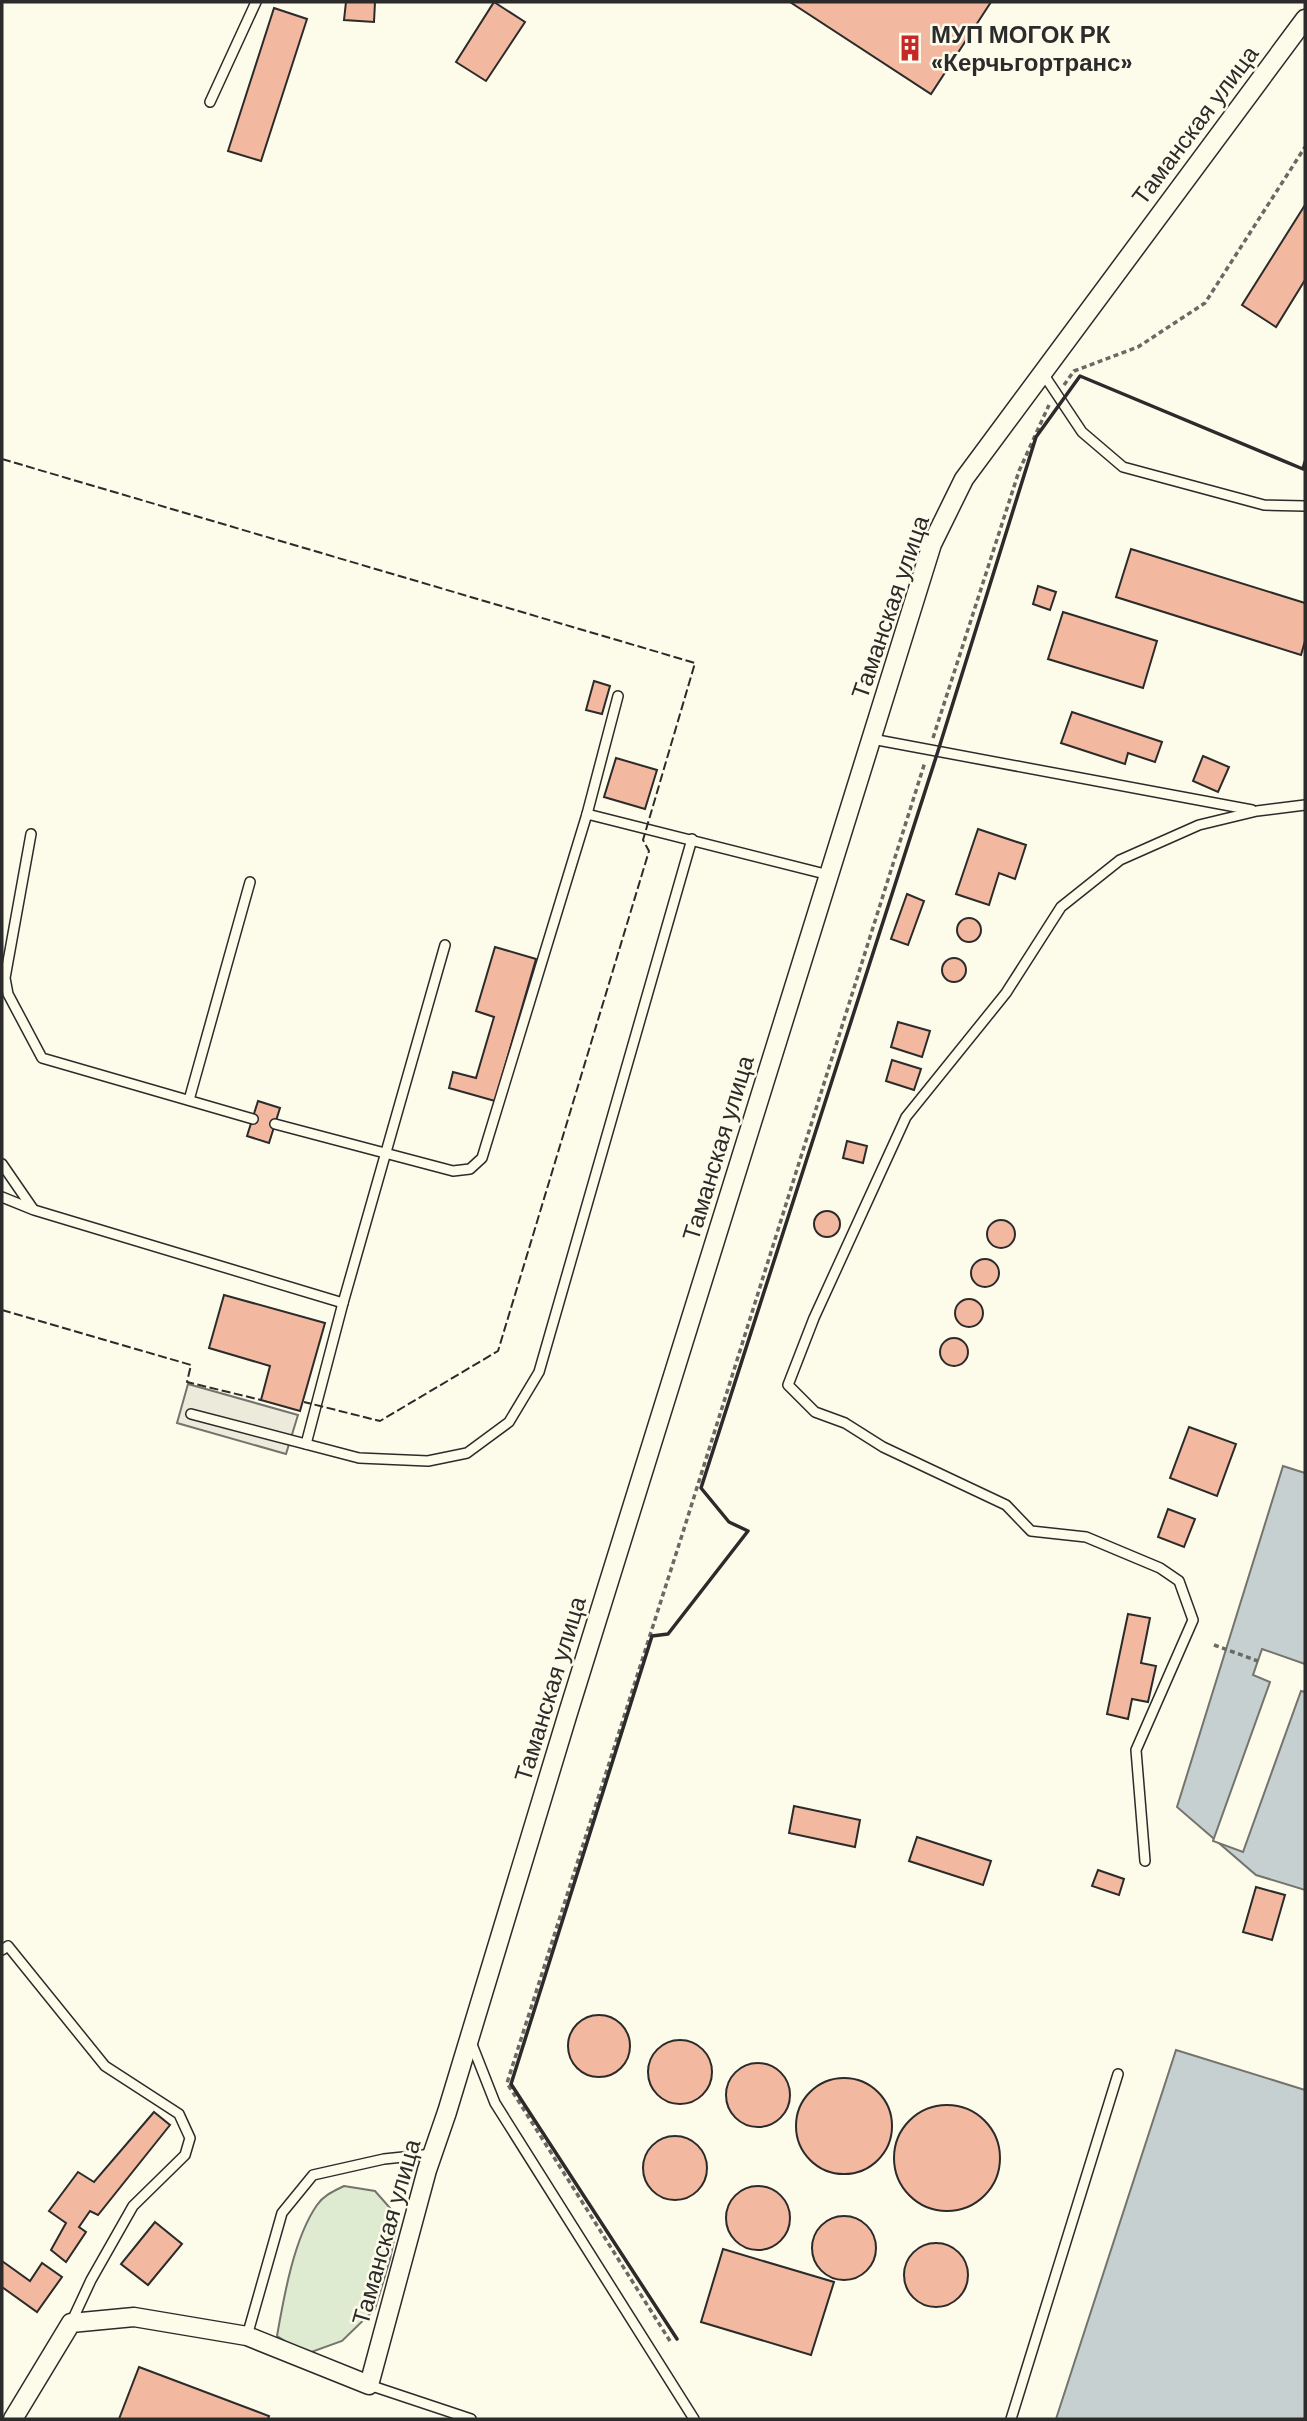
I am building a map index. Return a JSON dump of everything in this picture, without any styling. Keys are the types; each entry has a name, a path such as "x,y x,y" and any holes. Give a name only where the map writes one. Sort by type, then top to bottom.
{"street":[{"name":"Таманская улица","path":"369,2385 432,2154 932,544 964,479 1305,19"},
{"path":"13,2419 71,2323 134,2317 247,2336 369,2385"}],"lane":[{"path":"210,102 256,2"},
{"path":"1042,372 1082,432 1123,467 1264,505 1305,506"},
{"path":"275,1124 453,1171 470,1169 482,1158 587,814 618,696"},
{"path":"872,738 1257,811"},
{"path":"1145,1861 1136,1749 1192,1620 1179,1581 1160,1568 1086,1537 1031,1531 1006,1505 883,1447 845,1423 815,1412 788,1385 814,1318 906,1117 1006,993 1061,907 1120,860 1199,825 1257,811 1305,805"},
{"path":"587,814 829,875"},
{"path":"31,834 5,978 8,994 42,1058 253,1119"},
{"path":"191,1414 359,1458 428,1461 467,1453 509,1422 539,1372 692,839"},
{"path":"189,1100 250,882"},
{"path":"306,1444 342,1303 445,945"},
{"path":"2,1164 34,1210"},
{"path":"2,1197 34,1210 342,1303"},
{"path":"2,1951 8,1947 105,2066 179,2114 190,2138 185,2155 133,2206 91,2280 71,2323"},
{"path":"469,2038 495,2103 694,2419"},
{"path":"1011,2419 1118,2074"},
{"path":"247,2336 282,2213 313,2175 384,2159 432,2154"},
{"path":"369,2385 471,2419"}],"path":[{"path":"670,2342 507,2083 1018,471 1044,411 1074,371 1138,347 1205,303 1305,147"},
{"path":"1214,1645 1258,1661"}],"green space":[{"path":"344,2186 375,2191 390,2208 397,2225 390,2259 375,2309 342,2341 306,2354 277,2336 287,2286 296,2250 309,2218 323,2199"}],"shaded area":[{"path":"188,1384 298,1415 286,1454 177,1423"},
{"path":"1283,1466 1305,1473 1305,1890 1256,1875 1177,1807"},
{"path":"1176,2050 1305,2090 1305,2419 1056,2419"}],"pier":[{"path":"1262,1649 1305,1664 1305,1692 1301,1691 1243,1852 1213,1841 1270,1682 1253,1675"}],"building":[{"path":"346,2 375,2 374,22 344,20"},
{"path":"494,2 525,22 486,81 456,62"},
{"name":"МУП МОГОК РК «Керчьгортранс»","path":"790,2 991,2 931,94"},
{"path":"274,8 307,19 261,161 228,151"},
{"path":"1305,205 1305,280 1276,327 1242,305"},
{"path":"1131,549 1305,603 1305,641 1301,655 1116,597"},
{"path":"1038,586 1056,592 1050,610 1033,604"},
{"path":"1063,612 1157,641 1143,688 1048,659"},
{"path":"594,681 610,686 602,714 586,710"},
{"path":"1072,712 1162,742 1155,762 1128,753 1125,764 1061,743"},
{"path":"1203,756 1229,767 1218,792 1193,781"},
{"path":"616,758 657,770 645,809 604,797"},
{"path":"978,829 1026,845 1015,879 999,873 989,905 956,894"},
{"path":"907,894 924,901 908,945 891,939"},
{"path":"969,918 980,925 981,930 974,941 969,942 958,935 957,930 964,919"},
{"path":"495,947 536,959 495,1101 449,1088 453,1072 476,1078 494,1017 476,1011"},
{"path":"954,958 965,965 966,970 959,981 954,982 943,975 942,970 949,959"},
{"path":"898,1022 930,1031 922,1057 891,1047"},
{"path":"892,1060 921,1069 914,1090 886,1081"},
{"path":"258,1101 280,1108 269,1143 247,1136"},
{"path":"847,1141 867,1146 863,1163 843,1158"},
{"path":"827,1211 836,1215 840,1224 836,1233 827,1237 818,1233 814,1224 818,1215"},
{"path":"1001,1220 1011,1224 1015,1234 1011,1244 1001,1248 991,1244 987,1234 991,1224"},
{"path":"985,1259 995,1263 999,1273 995,1283 985,1287 975,1283 971,1273 975,1263"},
{"path":"224,1295 325,1323 300,1411 261,1400 270,1366 209,1348"},
{"path":"969,1299 979,1303 983,1313 979,1323 969,1327 959,1323 955,1313 959,1303"},
{"path":"954,1338 964,1342 968,1352 964,1362 954,1366 944,1362 940,1352 944,1342"},
{"path":"1189,1427 1236,1444 1217,1496 1170,1478"},
{"path":"1168,1509 1195,1519 1184,1547 1158,1537"},
{"path":"1128,1614 1150,1618 1141,1663 1156,1666 1148,1702 1132,1699 1128,1719 1107,1714"},
{"path":"794,1806 860,1820 855,1847 789,1833"},
{"path":"917,1837 991,1861 983,1885 909,1861"},
{"path":"1098,1870 1124,1879 1119,1895 1092,1886"},
{"path":"1256,1887 1285,1895 1272,1940 1243,1932"},
{"path":"593,2015 605,2015 621,2024 628,2034 628,2058 621,2068 605,2077 593,2077 582,2072 573,2063 568,2052 568,2040 573,2029 582,2020"},
{"path":"680,2040 698,2046 706,2054 712,2072 706,2090 698,2098 680,2104 662,2098 654,2090 648,2072 654,2054 662,2046"},
{"path":"758,2063 776,2069 784,2077 790,2095 784,2113 776,2121 758,2127 740,2121 732,2113 726,2095 732,2077 740,2069"},
{"path":"835,2078 853,2078 871,2086 884,2099 892,2117 889,2145 871,2166 853,2174 835,2174 817,2166 804,2153 796,2135 796,2117 804,2099 817,2086"},
{"path":"947,2105 967,2109 985,2120 996,2138 1000,2158 996,2178 985,2196 967,2207 947,2211 927,2207 909,2196 898,2178 894,2158 898,2138 909,2120 927,2109"},
{"path":"154,2112 170,2125 98,2215 90,2211 79,2227 86,2232 66,2262 51,2250 66,2223 49,2211 78,2172 94,2182"},
{"path":"675,2136 693,2142 701,2150 707,2168 701,2186 693,2194 675,2200 657,2194 649,2186 643,2168 649,2150 657,2142"},
{"path":"758,2186 776,2192 784,2200 790,2218 784,2236 776,2244 758,2250 740,2244 732,2236 726,2218 732,2200 740,2192"},
{"path":"844,2216 862,2222 870,2230 876,2248 870,2266 862,2274 844,2280 826,2274 818,2266 812,2248 818,2230 826,2222"},
{"path":"155,2222 182,2244 148,2285 121,2264"},
{"path":"936,2243 954,2249 962,2257 968,2275 962,2293 954,2301 936,2307 918,2301 910,2293 904,2275 910,2257 918,2249"},
{"path":"723,2249 834,2282 811,2355 701,2322"},
{"path":"2,2261 30,2281 42,2263 62,2277 37,2312 2,2287"},
{"path":"139,2367 269,2416 268,2419 119,2419"}],"fence":[{"path":"2,459 695,663 643,840 649,851 498,1351 380,1421 304,1402"},
{"path":"2,1310 191,1365 187,1382 261,1400"}],"wall":[{"path":"677,2339 511,2084 652,1636 668,1634 748,1531 729,1522 701,1488 1036,437 1080,376 1303,469 1305,462"}],"place":[{"name":"МУП МОГОК РК «Керчьгортранс»","path":"910,48"}]}
